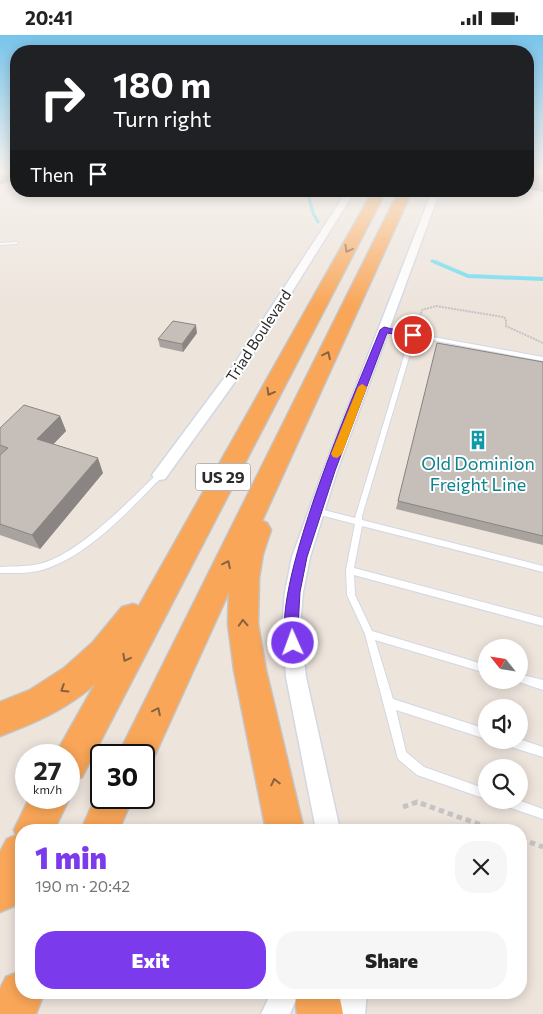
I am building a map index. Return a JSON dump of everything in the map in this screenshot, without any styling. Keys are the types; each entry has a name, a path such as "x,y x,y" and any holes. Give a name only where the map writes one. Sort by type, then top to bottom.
{"highway":[{"name":"US 29","path":"80,744 367,216"},
{"name":"US 29","path":"141,744 394,216"},
{"path":"284,824 244,642 242,602 249,551 270,505 303,406"},
{"path":"0,719 39,704 71,684 93,666 116,640 186,546"},
{"path":"36,824 44,809"},
{"path":"103,824 110,809"},
{"path":"0,892 15,864"},
{"path":"12,1014 19,999"},
{"path":"318,999 320,1014"}],"street":[{"name":"Triad Boulevard","path":"160,475 199,427 249,353 335,216"},
{"path":"327,824 296,677 291,627 294,592 301,557 316,511 427,216"},
{"path":"275,1014 282,999"},
{"path":"351,1014 352,999"}],"lane":[{"path":"0,244 16,243"},
{"path":"384,330 543,359"},
{"path":"414,335 358,516 359,523 350,570 352,595 369,634 402,755 421,771 478,791"},
{"path":"0,570 43,567 77,550 160,475"},
{"path":"316,511 543,569"},
{"path":"350,570 543,622"},
{"path":"369,634 478,667"},
{"path":"528,681 543,685"},
{"path":"388,703 478,731"},
{"path":"528,747 543,752"},
{"path":"528,809 543,814"}],"path":[{"path":"414,335 422,310 436,306 503,317 506,319 506,326 543,343"},
{"path":"403,807 417,802 478,824"},
{"path":"527,841 543,847"}],"building":[{"path":"173,321 196,325 182,344 158,339"},
{"name":"Old Dominion Freight Line","path":"437,343 543,362 543,536 398,501"},
{"path":"24,405 60,416 37,439 98,458 32,535 0,524 0,455 8,448 0,445 0,428"}],"waterway":[{"path":"314,216 318,222"},
{"path":"435,262 468,276 543,279"}],"slow traffic":[{"path":"337,454 362,387"}],"place":[{"name":"Old Dominion Freight Line","path":"478,440"}],"route":[{"path":"293,643 291,627 294,592 301,557 330,471 384,330 413,335"}]}
